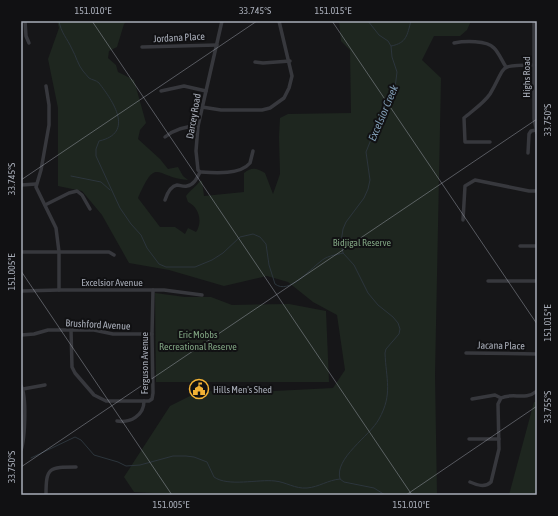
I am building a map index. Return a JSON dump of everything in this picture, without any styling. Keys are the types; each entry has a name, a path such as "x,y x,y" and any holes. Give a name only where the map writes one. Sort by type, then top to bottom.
{"street":[{"path":"25,21 29,43"},
{"name":"Darcey Road","path":"200,172 197,168 196,151 198,126 222,21"},
{"path":"202,107 221,110 262,110 270,108 284,98 289,88 292,76 290,61 279,21"},
{"name":"Highs Road","path":"534,21 534,119 536,131"},
{"path":"21,32 26,31"},
{"path":"454,43 468,41 492,46 506,67"},
{"name":"Jordana Place","path":"142,47 217,45"},
{"path":"256,62 263,63 290,61"},
{"path":"490,142 465,142 464,118 489,96 500,72 506,67 514,65 534,65"},
{"path":"46,86 49,105 49,125 41,170 36,184 56,228 59,252 59,290"},
{"path":"162,91 184,86 206,91"},
{"path":"165,137 179,129 190,126 198,126"},
{"path":"528,153 529,134 531,131 536,131"},
{"path":"165,200 171,188 178,185 191,185 195,182 200,172 239,171 250,163 253,151"},
{"path":"462,220 465,186 475,180 529,191 537,191"},
{"path":"21,185 36,184"},
{"path":"45,205 69,193 77,191 82,195 90,209"},
{"path":"520,246 537,246"},
{"path":"21,252 109,252 114,255"},
{"path":"488,280 537,281"},
{"name":"Ferguson Avenue","path":"71,330 72,367 75,373 94,395 106,401 149,401 153,396 153,290"},
{"name":"Excelsior Avenue","path":"21,291 164,290 185,294 202,295"},
{"name":"Brushford Avenue","path":"21,335 34,334 48,330 94,330 113,334 152,334"},
{"name":"Jacana Place","path":"466,353 537,354"},
{"path":"21,450 25,430 22,387 45,385"},
{"path":"470,482 482,486 491,482 497,462 499,439 498,404 501,398 505,396 527,396 537,391"},
{"path":"472,399 495,395 501,398"},
{"path":"117,421 126,422 135,418 142,410 144,401"},
{"path":"469,439 499,439"},
{"path":"46,495 46,478 48,472 56,468 76,467"}],"green space":[{"name":"Bidjigal Reserve","path":"57,21 127,21 124,24 117,47 109,51 108,58 116,65 118,72 134,80 146,123 140,130 138,139 160,159 168,169 178,167 183,176 188,180 158,172 153,173 144,185 138,198 160,227 175,227 185,234 188,228 196,232 198,228 199,215 195,207 188,202 186,196 200,181 202,181 204,196 244,192 244,173 252,169 257,169 265,173 273,194 280,174 280,118 288,114 351,113 350,50 341,41 339,21 471,21 467,30 460,36 434,36 422,60 441,78 435,375 437,495 187,495 134,492 124,477 170,406 200,391 255,392 333,388 345,370 337,315 313,302 288,282 267,276 224,286 169,270 129,263 102,215 82,191 58,186 58,108 48,59 59,28"},
{"name":"Eric Mobbs Recreational Reserve","path":"155,293 185,297 211,297 232,305 289,304 326,311 329,382 156,382"},
{"path":"534,402 537,402 537,495 509,495"}],"waterway":[{"path":"59,21 81,69 89,78 99,83 115,107 119,124 116,131 110,137 99,141 96,149 96,156 120,208 141,235 147,248 159,264 166,267 195,267 212,260 223,253 240,237 253,234 260,237 266,244 269,265 275,284 287,286 299,280 325,258 343,253"},
{"path":"368,21 379,35 388,41 391,46"},
{"name":"Excelsior Creek","path":"385,495 374,488 344,482 340,479 340,471 342,463 347,455 374,426 383,410 386,402 388,386 385,353 386,349 399,334 400,329 398,323 393,317 378,305 368,293 354,265 343,253 341,242 343,229 346,222 364,198 368,189 370,180 366,152 395,88 397,72 392,57 391,46 400,43 406,38 411,21"},
{"path":"71,176 101,182 110,190"},
{"path":"31,458 75,437 81,440 94,455 126,466 140,465 173,456 186,456 194,457 207,462 214,477 227,482 275,481 307,488 340,479"}],"place":[{"name":"Hills Men's Shed","path":"199,389"}]}
